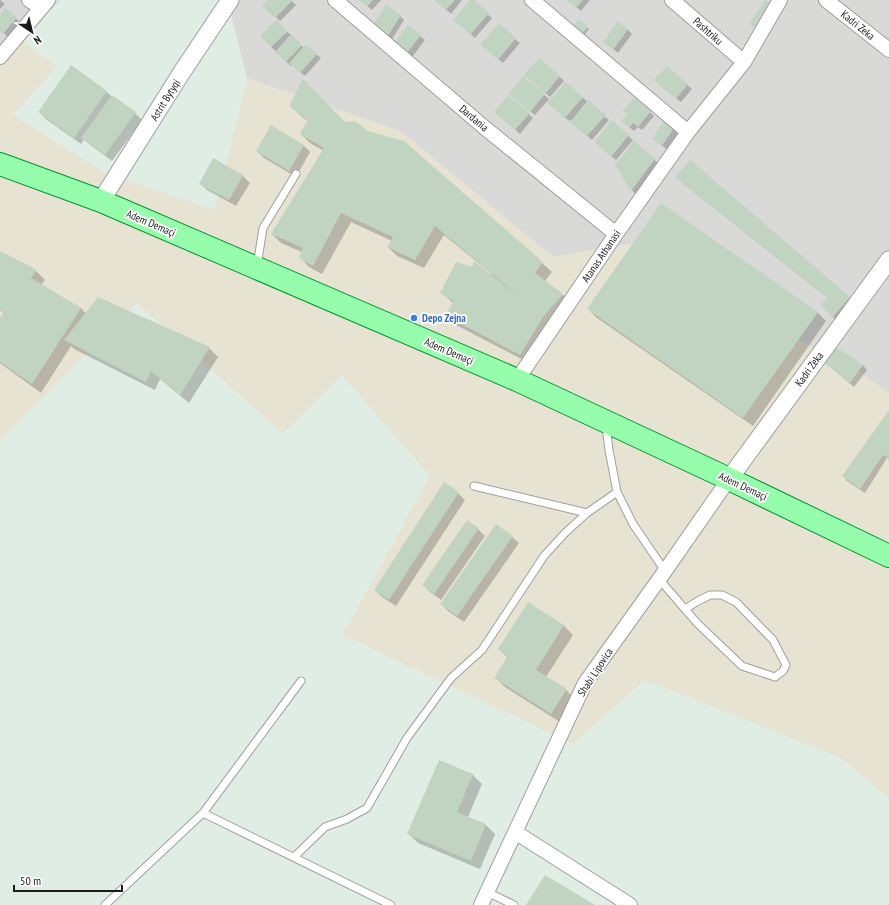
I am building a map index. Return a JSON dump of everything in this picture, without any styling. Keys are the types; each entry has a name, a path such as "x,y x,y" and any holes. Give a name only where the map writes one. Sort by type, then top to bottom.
{"main road":[{"name":"Adem Demaçi","path":"0,164 101,201 517,380 889,556"}],"street":[{"path":"0,57 45,4 29,0"},
{"name":"Astrit Bytyqi","path":"101,201 182,72 230,0"},
{"name":"Dardania","path":"335,0 485,128 616,234"},
{"path":"532,0 688,132"},
{"name":"Pashtriku","path":"672,0 744,62"},
{"name":"Atanas Athanasi","path":"517,380 616,234 688,132 744,62 780,0"},
{"name":"Kadri Zeka","path":"826,0 889,50"},
{"name":"Kadri Zeka","path":"729,479 889,260"},
{"name":"Shabi Lipovica","path":"481,905 585,683 729,479"},
{"path":"515,832 630,905"}],"lane":[{"path":"256,268 263,228 296,174"},
{"path":"606,422 616,492 662,575 685,609 697,623 742,666 775,677 783,672 786,665 773,640 736,602 722,595 710,595 685,609"},
{"path":"474,486 587,513"},
{"path":"294,857 325,827 347,819 367,808 407,738 450,678 482,650 544,556 565,533 587,513 616,492"},
{"path":"105,905 203,813 301,681"},
{"path":"203,813 391,905"},
{"path":"488,892 514,905"}],"shaded area":[{"path":"0,0 60,0 21,41 0,45"},
{"path":"234,0 889,0 889,393 857,371 728,302 641,242 553,257 400,131 247,78 229,6"},
{"path":"21,41 57,66 13,115 103,172 215,210 247,78 400,131 553,257 641,242 728,302 857,371 889,393 889,798 841,758 645,680 573,744 343,635 430,476 342,375 283,434 137,303 0,441 0,45"}],"building":[{"path":"268,0 293,0 275,18 262,6"},
{"path":"359,0 373,0 367,7"},
{"path":"434,0 455,0 446,10"},
{"path":"470,0 474,0 489,13 471,34 453,20"},
{"path":"566,0 583,0 576,8"},
{"path":"765,0 772,4 755,28 749,24"},
{"path":"386,5 401,15 388,36 372,26"},
{"path":"5,8 17,17 3,34 0,31 0,14"},
{"path":"579,19 588,27 582,34 573,26"},
{"path":"276,20 288,31 271,47 260,36"},
{"path":"618,21 628,29 613,50 603,42"},
{"path":"499,23 516,38 498,60 480,45"},
{"path":"408,25 421,35 407,53 394,43"},
{"path":"291,34 302,45 286,62 275,52"},
{"path":"306,44 317,54 300,73 289,63"},
{"path":"539,58 560,76 546,93 524,75"},
{"path":"71,65 107,91 74,138 38,112"},
{"path":"667,66 688,84 676,99 654,80"},
{"path":"523,76 545,94 530,112 509,94"},
{"path":"303,79 345,122 355,121 368,131 404,141 543,262 535,273 563,294 543,317 520,355 446,316 453,301 440,293 456,262 472,267 474,261 520,297 435,226 415,260 387,247 393,237 341,213 313,266 299,258 303,248 271,234 324,148 300,134 308,120 289,106"},
{"path":"566,82 583,97 565,118 547,103"},
{"path":"112,95 136,112 105,155 81,138"},
{"path":"508,95 530,113 515,130 494,112"},
{"path":"634,97 651,111 638,127 633,123 629,128 621,121 627,114 623,111"},
{"path":"588,100 606,115 587,136 570,122"},
{"path":"612,120 629,135 611,157 594,142"},
{"path":"664,121 674,128 662,146 652,139"},
{"path":"271,125 304,145 289,171 256,151"},
{"path":"634,141 655,159 631,191 615,165"},
{"path":"213,158 243,175 229,200 199,184"},
{"path":"690,160 850,297 832,318 821,304 828,298 675,177"},
{"path":"661,203 818,312 743,418 587,309"},
{"path":"0,251 37,270 31,278 81,308 32,384 0,362 0,318 4,313 0,310"},
{"path":"98,297 210,347 180,395 151,371 146,382 64,340"},
{"path":"836,347 863,365 850,383 823,362"},
{"path":"889,410 889,458 883,455 860,489 842,476"},
{"path":"444,482 459,492 389,600 374,590"},
{"path":"467,520 479,528 434,594 422,585"},
{"path":"496,524 513,536 457,616 440,604"},
{"path":"528,602 564,625 536,670 567,689 551,714 494,678 508,656 498,649"},
{"path":"439,760 473,774 457,812 486,824 471,861 407,834"},
{"path":"545,875 595,905 526,905"}],"place":[{"name":"Depo Zejna","path":"414,318"}]}
